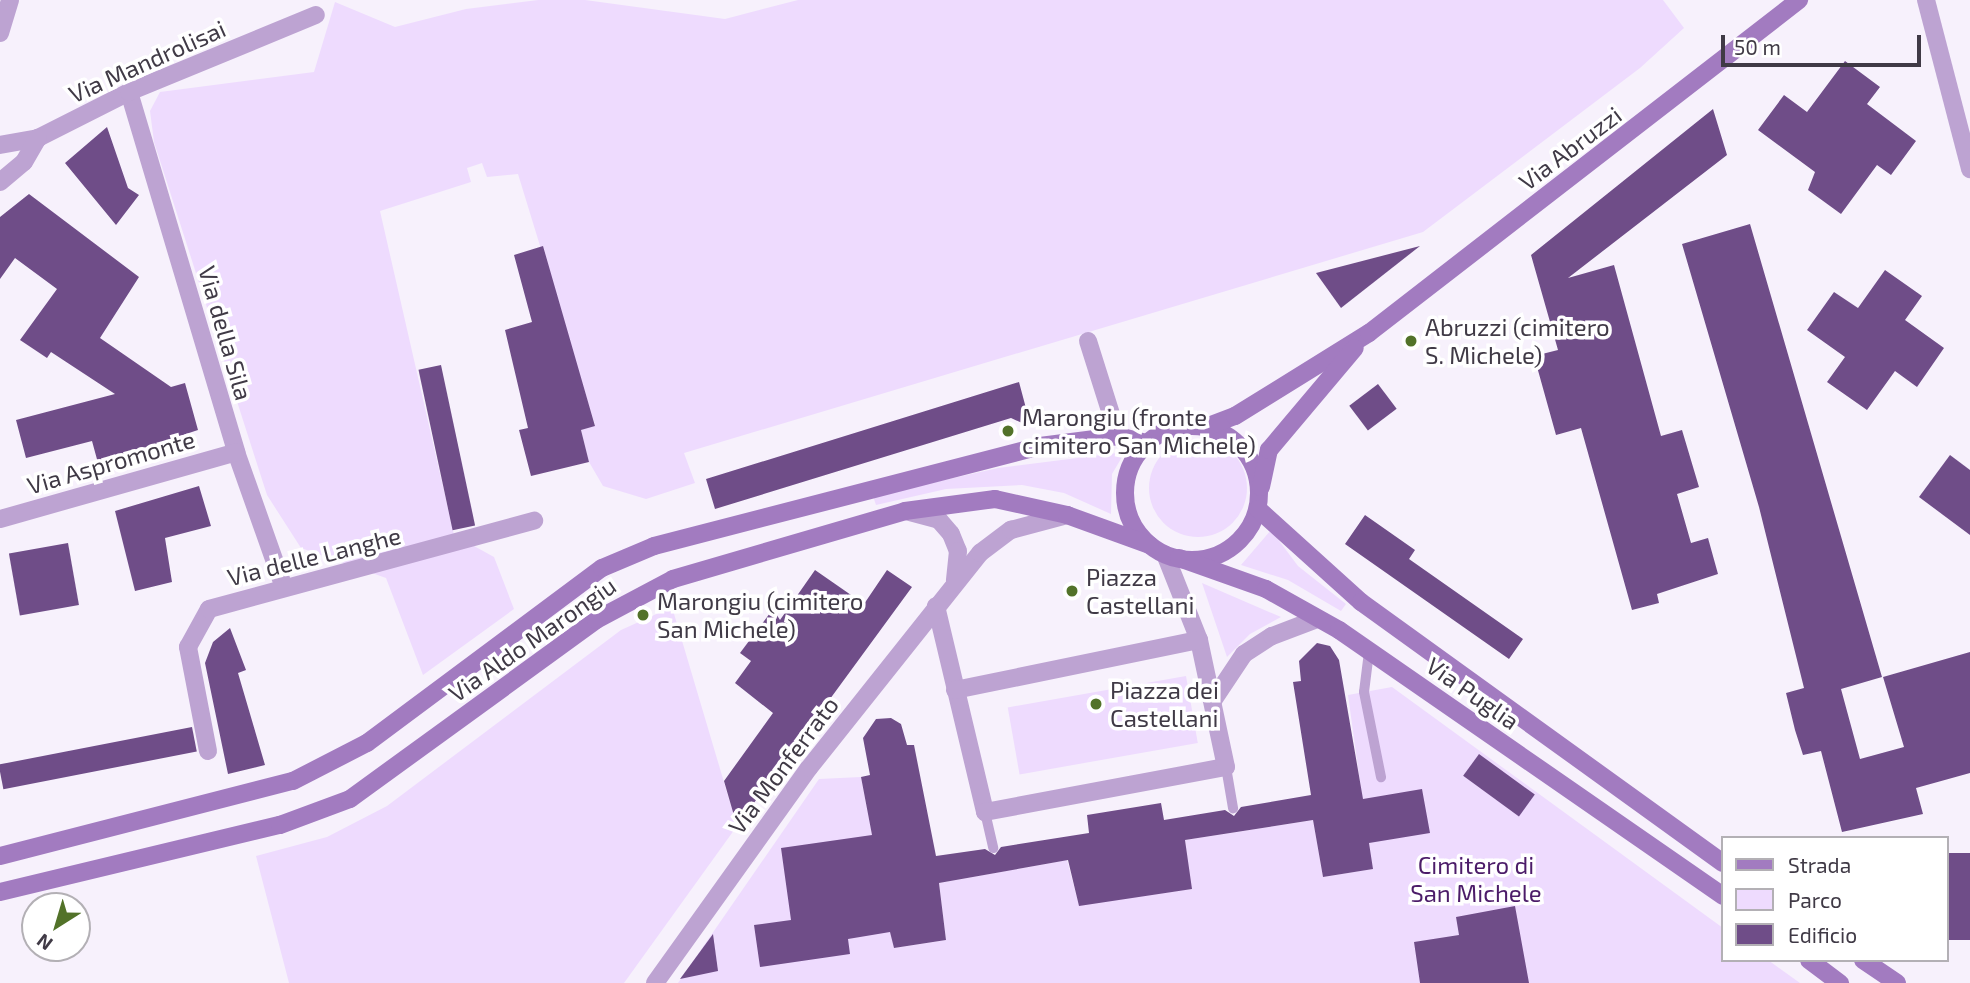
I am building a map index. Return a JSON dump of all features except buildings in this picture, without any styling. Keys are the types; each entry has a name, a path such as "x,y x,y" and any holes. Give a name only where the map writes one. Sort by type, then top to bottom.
{"street":[{"path":"0,33 10,0"},
{"name":"Via Abruzzi","path":"1206,427 1235,416 1369,332 1799,0"},
{"path":"1926,0 1970,169"},
{"name":"Via Mandrolisai","path":"0,145 38,138 129,92 316,15"},
{"name":"Via della Sila","path":"129,92 236,452 284,585"},
{"name":"Via Mandrolisai","path":"0,182 24,162 38,138"},
{"name":"Via Abruzzi","path":"1259,501 1269,450 1369,332"},
{"path":"1088,341 1118,436"},
{"path":"936,606 985,812 1226,767 1214,699 1199,640 1165,552 1126,506 1125,483 1147,443 1175,428 1206,427 1245,451 1259,501 1240,541 1225,552 1208,559 1165,552"},
{"name":"Via Aldo Marongiu","path":"0,856 293,781 367,743 602,568 654,546 1040,446 1118,436 1147,443"},
{"name":"Via Aspromonte","path":"0,519 236,452"},
{"name":"Via Aldo Marongiu","path":"0,891 316,814 360,792 632,597 673,579 905,511 995,499 1067,515 1165,552"},
{"name":"Via Puglia","path":"1259,501 1362,602 1722,862"},
{"path":"905,511 939,520 951,534 958,551 955,581"},
{"name":"Via Monferrato","path":"655,983 809,768 955,581 1011,530 1067,515"},
{"name":"Via delle Langhe","path":"208,751 188,647 196,624 209,609 284,585 534,521"},
{"name":"Via Puglia","path":"1165,552 1266,589 1317,619 1722,895"},
{"path":"1214,699 1244,654 1272,636 1317,619"},
{"path":"955,690 1199,640"},
{"path":"1812,962 1840,983"},
{"path":"1866,962 1897,983"}],"lane":[{"path":"1369,652 1364,692 1381,777"},
{"path":"1226,767 1233,808"},
{"path":"985,812 993,848"}],"green space":[{"path":"538,0 585,0 725,19 798,0 1663,0 1684,28 1640,68 1423,232 684,453 695,483 646,499 603,486 589,462 581,430 595,425 518,174 487,177 482,163 467,168 471,182 380,211 454,535 494,557 514,609 423,675 386,578 301,548 267,495 154,142 150,111 160,92 314,72 335,2 395,27 466,9"},
{"path":"1198,439 1217,443 1233,453 1243,469 1247,488 1243,507 1233,523 1217,533 1198,537 1179,533 1163,523 1153,507 1149,488 1153,469 1163,453 1179,443"},
{"path":"1125,452 1112,474 1111,514 1064,493 1022,485 946,489 876,505 873,496 998,468"},
{"path":"1271,530 1298,566 1346,604 1341,611 1288,580 1241,565"},
{"path":"1202,583 1281,617 1250,634 1227,657"},
{"path":"672,607 737,826 624,983 289,983 256,856 327,837 387,806 621,630"},
{"path":"1186,676 1198,743 1020,774 1008,707"},
{"name":"Cimitero di San Michele","path":"1392,687 1722,927 1722,962 1771,962 1800,983 678,983 819,779 861,777 894,948 946,940 939,883 1067,860 1079,905 1191,889 1185,840 1313,820 1323,877 1372,869 1348,695"}],"place":[{"name":"Abruzzi (cimitero S. Michele)","path":"1411,341"},
{"name":"Marongiu (fronte cimitero San Michele)","path":"1008,431"},
{"name":"Piazza Castellani","path":"1072,591"},
{"name":"Marongiu (cimitero San Michele)","path":"643,615"},
{"name":"Piazza dei Castellani","path":"1096,704"}]}
